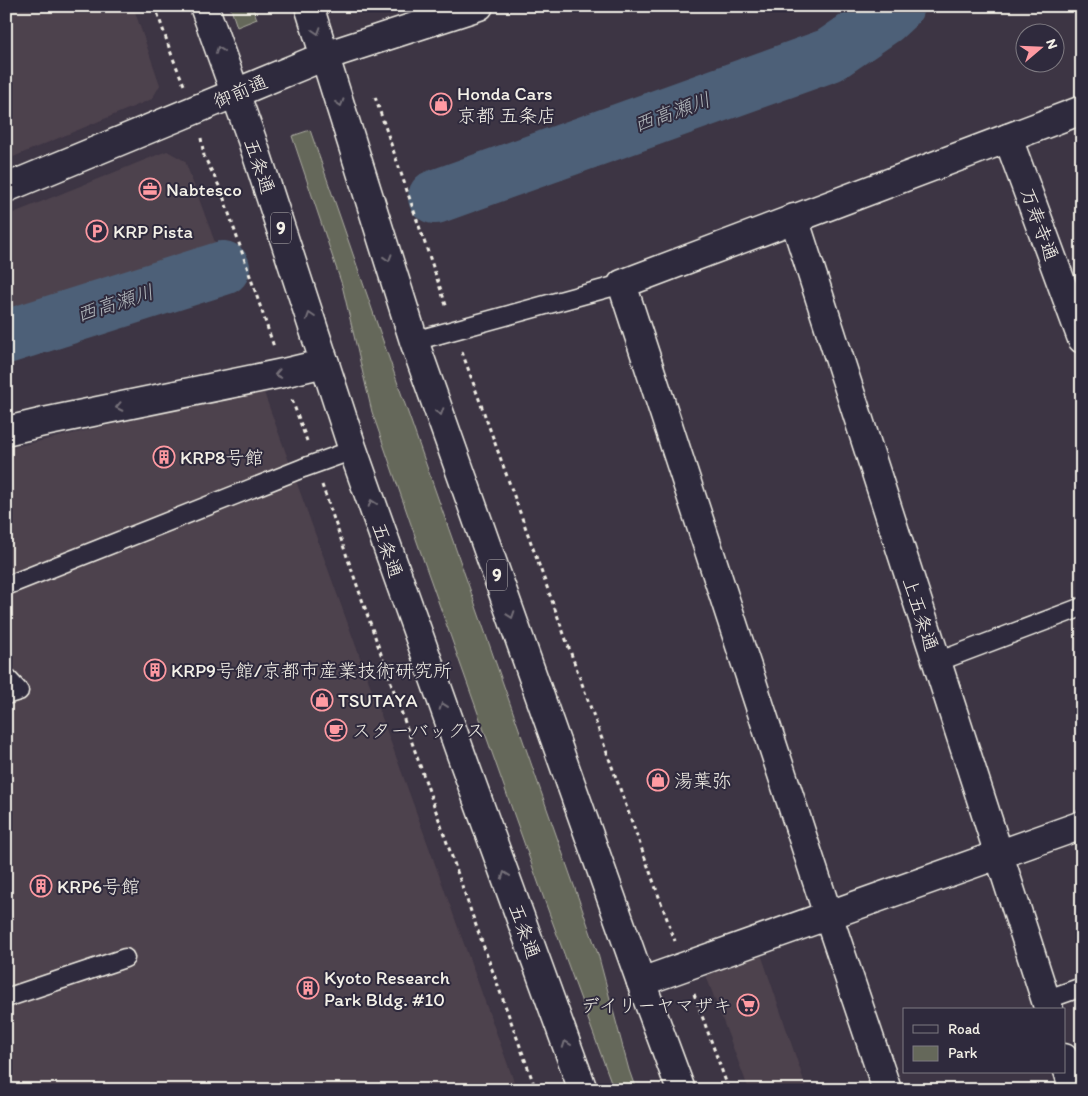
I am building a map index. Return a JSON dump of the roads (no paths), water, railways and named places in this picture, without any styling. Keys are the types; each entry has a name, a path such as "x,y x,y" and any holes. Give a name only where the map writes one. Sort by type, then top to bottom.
{"main road":[{"name":"五条通","path":"204,6 252,140 353,450 458,748 583,1090"},
{"name":"9","path":"309,6 414,341 681,1090"},
{"name":"御前通","path":"6,188 325,56 479,6"},
{"path":"887,1090 622,284 1082,110"},
{"name":"万寿寺通","path":"1008,138 1082,339"},
{"name":"上五条通","path":"794,218 1047,1005"},
{"path":"6,431 325,363"},
{"path":"641,982 1082,825"},
{"path":"1066,1064 1074,1090"}],"lane":[{"path":"414,341 622,284"},
{"path":"6,586 353,450"},
{"path":"936,662 1082,607"},
{"path":"6,677 19,691 6,695"},
{"path":"6,998 125,958"},
{"path":"1047,1005 1082,987"}],"waterway":[{"name":"西高瀬川","path":"435,197 830,55 884,18 897,6"},
{"name":"西高瀬川","path":"6,337 223,268"}],"place":[{"name":"Honda Cars 京都 五条店","path":"441,104"},
{"name":"Nabtesco","path":"150,189"},
{"name":"KRP Pista","path":"97,231"},
{"name":"KRP8号館","path":"164,457"},
{"name":"KRP9号館/京都市産業技術研究所","path":"155,670"},
{"name":"TSUTAYA","path":"322,700"},
{"name":"スターバックス","path":"336,730"},
{"name":"湯葉弥","path":"658,780"},
{"name":"KRP6号館","path":"41,886"},
{"name":"Kyoto Research Park Bldg. #10","path":"308,988"},
{"name":"デイリーヤマザキ","path":"748,1005"}]}
